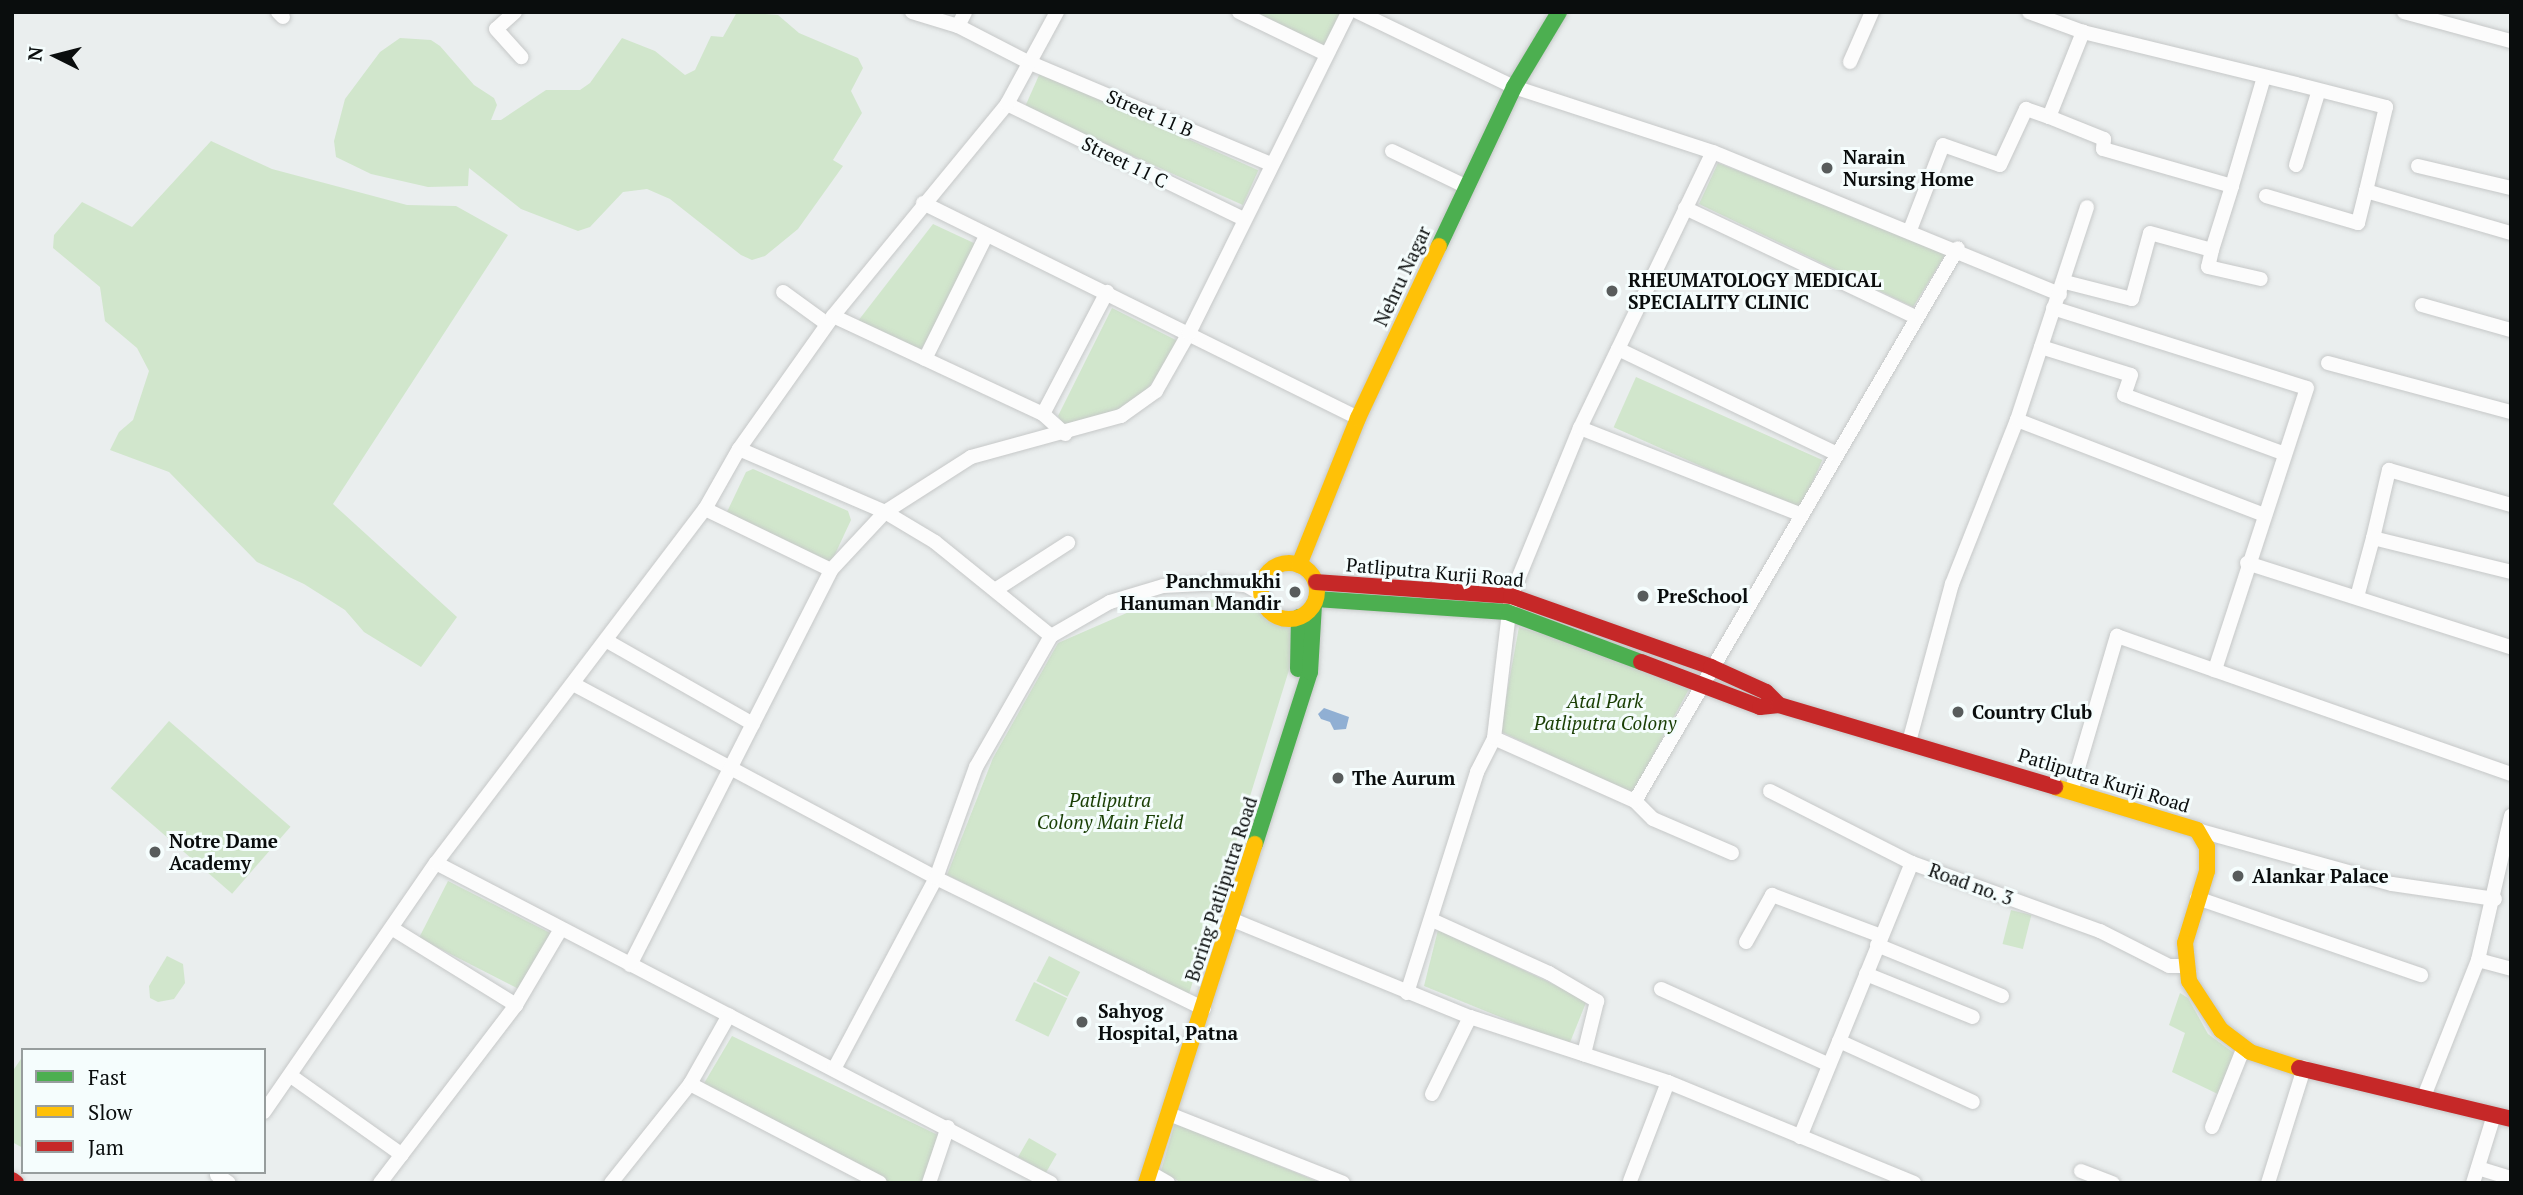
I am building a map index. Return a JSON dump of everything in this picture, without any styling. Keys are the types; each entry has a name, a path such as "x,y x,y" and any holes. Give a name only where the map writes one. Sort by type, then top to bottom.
{"street":[{"path":"515,12 496,29 521,58"},
{"name":"Street 11 B","path":"912,12 958,26 1028,62 1271,164"},
{"path":"958,26 965,12"},
{"path":"266,1109 436,863 575,685 705,509 739,449 830,320 923,203 1007,104 1057,12"},
{"path":"1239,12 1326,54"},
{"path":"630,965 831,570 885,512 971,457 1065,434 1121,416 1156,391 1189,334 1348,12"},
{"path":"1358,12 1514,87 1713,152 2063,288 2132,299 2150,233 2212,250"},
{"path":"1850,62 1872,12"},
{"path":"2029,12 2082,32 2386,107 2358,223 2266,196"},
{"path":"2404,12 2511,41"},
{"name":"Nehru Nagar","path":"1299,565 1358,418 1514,87 1555,13"},
{"path":"2049,117 2082,32"},
{"path":"2261,279 2208,267 2264,77"},
{"path":"2296,165 2319,90"},
{"name":"Street 11 C","path":"1007,104 1244,219"},
{"path":"1910,230 1941,147 1951,146 2000,165 2025,109 2104,139 2103,149 2232,186"},
{"path":"1392,151 1467,187"},
{"path":"1407,993 1477,772 1494,738 1509,604 1580,428 1713,152"},
{"path":"2418,166 2511,188"},
{"path":"2366,191 2511,233"},
{"path":"923,203 1358,418"},
{"path":"1909,742 1952,584 2017,420 2053,308 2063,288 2087,207"},
{"path":"1685,208 1916,317"},
{"path":"925,359 986,236"},
{"path":"1635,801 1799,514 1958,248"},
{"path":"783,292 830,320 925,359 1043,414 1065,434"},
{"path":"1043,414 1107,292"},
{"path":"2422,305 2511,330"},
{"path":"2053,308 2307,388 2247,563 2215,670"},
{"path":"2040,347 2131,375 2124,395 2285,454"},
{"path":"1618,348 1835,453"},
{"path":"2328,363 2511,412"},
{"path":"2017,420 2264,515"},
{"path":"1580,428 1799,514"},
{"path":"739,449 885,512 935,542 1051,636"},
{"path":"2357,597 2389,470 2511,505"},
{"path":"705,509 831,570"},
{"path":"2373,538 2511,572"},
{"path":"995,590 1068,543"},
{"path":"2247,563 2511,647"},
{"path":"1299,565 1315,595 1299,617 1279,618 1264,604 1261,594 1272,569 1299,565"},
{"path":"834,1069 936,878 976,767 1051,636 1110,602 1163,586 1220,583 1245,585 1261,594"},
{"name":"Patliputra Kurji Road","path":"1315,595 1509,604 1711,667 1766,692 1779,705"},
{"name":"Boring Patliputra Road","path":"1147,1177 1169,1114 1199,1007 1267,795 1310,672 1315,595"},
{"name":"Patliputra Kurji Road","path":"1509,604 1760,707 1779,705 2197,830 2207,847 2207,871 2185,943 2187,966 2189,981 2203,1007 2221,1030 2244,1047 2304,1068 2511,1119"},
{"name":"Boring Patliputra Road","path":"1132,1183 1233,920 1292,702 1299,617"},
{"path":"2071,792 2117,636 2511,774"},
{"path":"607,641 753,724"},
{"path":"575,685 729,771 936,878 1199,1007"},
{"path":"1494,738 1635,801 1653,819 1732,853"},
{"path":"1770,791 1912,863"},
{"path":"2423,1099 2478,960 2496,899 2511,816"},
{"path":"2197,830 2392,884 2496,899"},
{"path":"436,863 948,1127 1051,1183"},
{"name":"Road no. 3","path":"1800,1137 1912,863 2100,931 2169,966 2187,966"},
{"path":"1746,942 1772,895 2002,996"},
{"path":"2197,898 2421,975"},
{"path":"1233,920 1470,1017 1668,1082 1800,1137 1888,1178 1914,1183"},
{"path":"1432,920 1549,973 1597,1001 1584,1054"},
{"path":"393,929 516,1005"},
{"path":"380,1183 516,1005 561,929"},
{"path":"2478,960 2511,969"},
{"path":"1866,974 1973,1017"},
{"path":"1661,989 1829,1065"},
{"path":"611,1183 690,1084 729,1015"},
{"path":"1432,1094 1470,1017"},
{"path":"1839,1041 1972,1102"},
{"path":"2212,1127 2244,1047"},
{"path":"2268,1183 2304,1068"},
{"path":"291,1076 402,1155"},
{"path":"1630,1181 1668,1082"},
{"path":"690,1084 880,1183"},
{"path":"1169,1114 1343,1183"},
{"path":"2473,1183 2494,1115"},
{"path":"929,1183 948,1127"},
{"path":"2478,1168 2511,1178"},
{"path":"2081,1171 2113,1183"},
{"path":"1147,1177 1168,1183"}],"green space":[{"path":"737,12 778,15 799,33 858,58 863,68 851,91 862,113 833,160 843,166 798,229 765,256 752,260 741,255 670,199 647,189 623,192 590,227 578,231 521,209 469,168 468,186 428,187 371,174 336,157 334,141 345,99 380,52 400,38 431,40 440,46 474,85 494,98 497,105 491,120 501,120 546,90 580,90 590,83 622,38 655,51 685,75 695,70 711,36 723,37"},
{"path":"1250,12 1343,12 1324,49"},
{"path":"1040,73 1258,170 1243,205 1025,108"},
{"path":"211,141 272,169 407,205 456,206 508,235 333,504 457,617 421,667 364,632 345,610 304,584 257,562 169,472 110,450 119,432 133,420 149,371 137,348 105,321 100,287 53,248 54,235 82,202 132,227"},
{"path":"1718,163 1947,252 1913,307 1699,204"},
{"path":"933,224 978,245 921,350 858,321"},
{"path":"1112,308 1178,341 1166,366 1141,396 1119,411 1064,425 1058,416"},
{"path":"1636,377 1822,460 1800,510 1614,427"},
{"path":"753,469 848,511 851,520 830,565 726,514 746,472"},
{"name":"Patliputra Colony Main Field","path":"1161,598 1252,601 1274,615 1291,617 1293,657 1189,994 947,875 993,758 1058,643"},
{"name":"Atal Park Patliputra Colony","path":"1519,627 1695,678 1632,794 1500,731"},
{"path":"169,721 291,827 232,894 111,788"},
{"path":"448,881 552,934 523,991 419,938"},
{"path":"2011,910 2031,915 2023,949 2003,944"},
{"path":"1438,930 1587,1000 1569,1045 1424,986"},
{"path":"167,956 183,964 185,983 174,999 158,1002 150,998 149,986"},
{"path":"1049,956 1080,972 1067,997 1036,981"},
{"path":"1034,982 1067,998 1048,1037 1015,1021"},
{"path":"2180,993 2188,998 2208,1034 2238,1056 2222,1096 2172,1072 2185,1033 2169,1025"},
{"path":"732,1036 940,1136 924,1183 890,1183 703,1085"},
{"path":"21,1059 21,1147 12,1142 12,1072"},
{"path":"1175,1123 1321,1183 1182,1183 1161,1171"},
{"path":"1029,1138 1057,1154 1046,1173 1018,1157"}],"water":[{"path":"1324,708 1349,717 1346,729 1334,730 1330,722 1321,719 1318,714"}],"traffic: fast":[{"path":"1439,246 1514,87 1559,12"},
{"path":"1316,599 1507,612 1641,662"},
{"path":"1255,844 1310,672 1314,604"},
{"path":"1298,669 1299,617"}],"traffic: slow":[{"path":"1299,565 1358,418 1439,246"},
{"path":"1289,563 1300,565 1309,571 1315,580 1317,591 1315,602 1309,611 1300,617 1289,619 1278,617 1269,611 1263,602 1261,591 1263,580 1269,571 1278,565 1289,563"},
{"path":"2055,787 2197,830 2207,847 2207,871 2185,943 2189,981 2221,1030 2250,1052 2299,1068"},
{"path":"1146,1183 1255,844"}],"traffic: jam":[{"path":"1316,582 1511,596 1711,667 1766,692 1779,705"},
{"path":"1641,662 1760,707 1779,705 2055,787"},
{"path":"2299,1068 2511,1119"},
{"path":"12,1180 16,1183"}],"place":[{"name":"Narain Nursing Home","path":"1827,168"},
{"name":"RHEUMATOLOGY MEDICAL SPECIALITY CLINIC","path":"1612,291"},
{"name":"Panchmukhi Hanuman Mandir","path":"1295,592"},
{"name":"PreSchool","path":"1643,596"},
{"name":"Country Club","path":"1958,712"},
{"name":"The Aurum","path":"1338,778"},
{"name":"Notre Dame Academy","path":"155,852"},
{"name":"Alankar Palace","path":"2238,876"},
{"name":"Sahyog Hospital, Patna","path":"1082,1022"}]}
